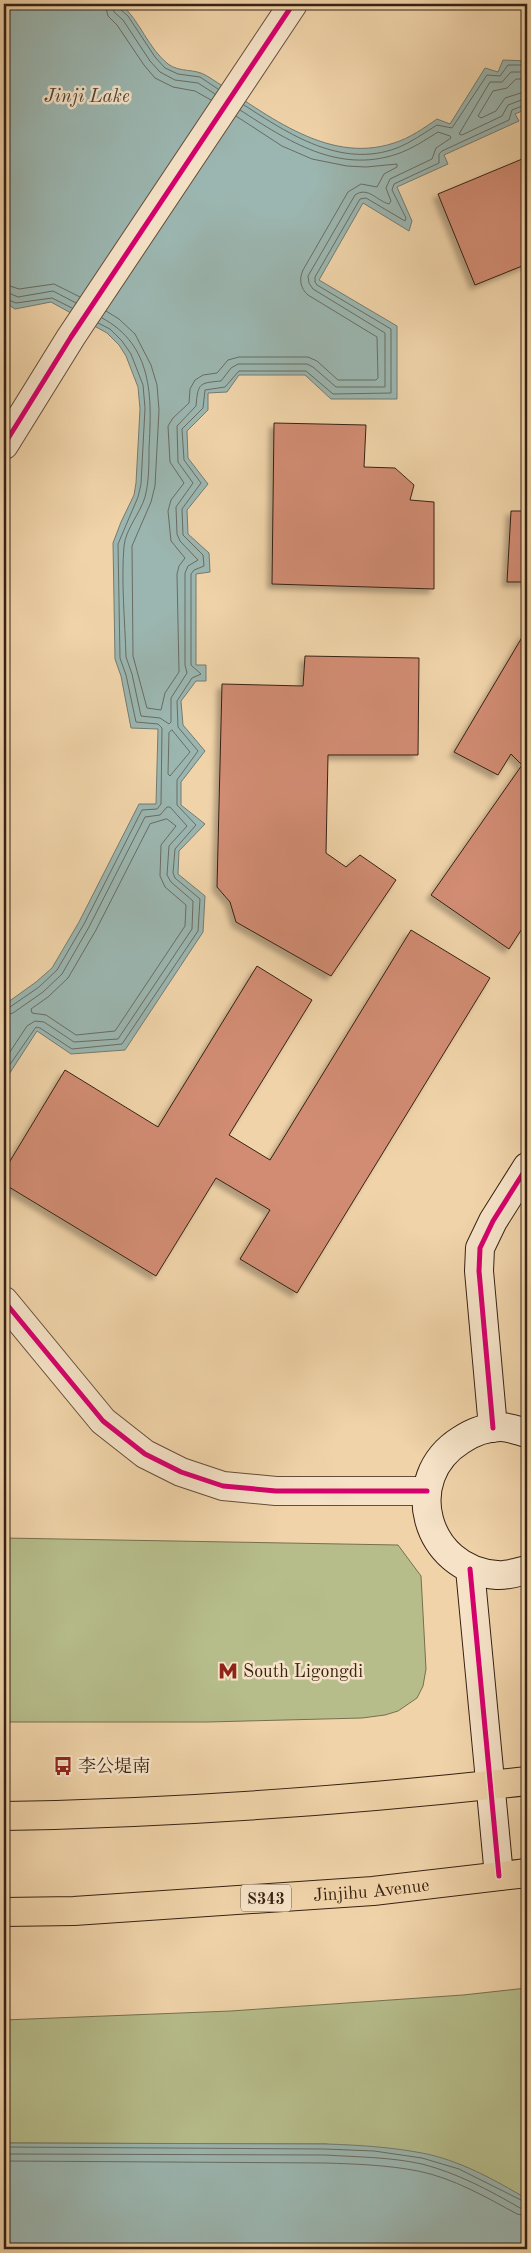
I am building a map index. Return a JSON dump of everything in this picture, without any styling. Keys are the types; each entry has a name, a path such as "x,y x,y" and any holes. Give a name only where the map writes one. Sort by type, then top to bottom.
{"main road":[{"path":"4,1816 66,1815 366,1798 527,1781"},
{"name":"Jinjihu Avenue","path":"4,1912 74,1911 373,1891 527,1873"}],"street":[{"path":"4,445 71,337 293,4"},
{"path":"494,1428 479,1271 480,1248 493,1221 527,1167"},
{"path":"4,1301 103,1422 145,1454 181,1472 223,1486 276,1491 428,1491"},
{"path":"527,1433 502,1427 473,1432 449,1448 432,1471 426,1499 430,1527 446,1552 470,1569 498,1575 527,1570"},
{"path":"470,1569 499,1876"}],"green space":[{"path":"4,1538 398,1545 421,1576 426,1669 423,1686 417,1698 398,1711 362,1718 208,1722 4,1722"},
{"path":"527,1988 527,2199 461,2165 326,2144 4,2143 4,2020 231,2011 463,1995"}],"water":[{"name":"Jinji Lake","path":"4,4 121,4 134,18 161,58 168,64 177,69 198,72 207,76 295,131 319,141 343,147 368,148 394,143 411,136 437,119 450,124 485,68 498,72 503,60 527,61 527,109 515,114 519,121 444,155 448,164 397,187 412,221 409,231 363,203 319,280 397,326 397,399 331,399 305,375 239,375 227,392 208,393 208,410 187,431 188,458 208,484 187,510 188,534 209,553 210,572 196,574 196,665 206,665 206,681 196,681 181,701 183,725 205,751 181,782 181,805 205,824 179,851 178,874 205,896 203,932 125,1050 71,1054 37,1031 4,1082 4,1005 52,968 79,922 139,804 156,804 158,729 131,728 121,676 115,659 113,543 134,495 136,483 140,409 138,387 126,356 119,345 107,333 51,302 15,309 4,302"},
{"path":"4,2143 326,2144 398,2149 422,2153 450,2160 489,2178 527,2199 527,2249 4,2249"}],"building":[{"path":"527,157 527,264 475,285 438,194"},
{"path":"274,423 366,425 364,467 395,468 414,485 410,500 434,502 434,589 272,584"},
{"path":"511,511 527,511 527,582 507,582"},
{"path":"524,634 527,634 527,921 509,949 431,895 522,765 511,754 498,775 454,752"},
{"path":"305,656 419,658 418,755 328,755 326,853 346,867 360,855 396,880 331,976 236,922 230,902 217,887 222,684 303,686"},
{"path":"411,930 490,978 297,1293 240,1259 270,1210 216,1178 156,1276 4,1184 4,1171 65,1070 158,1127 257,966 312,1000 229,1135 270,1160"}],"cycle path":[{"path":"4,445 71,337 293,4"},
{"path":"493,1428 479,1271 480,1248 493,1221 527,1167"},
{"path":"4,1301 103,1421 145,1454 181,1472 223,1486 276,1491 427,1491"},
{"path":"470,1569 499,1876"}],"place":[{"name":"South Ligongdi","path":"228,1671"},
{"name":"李公堤南","path":"63,1766"}]}
